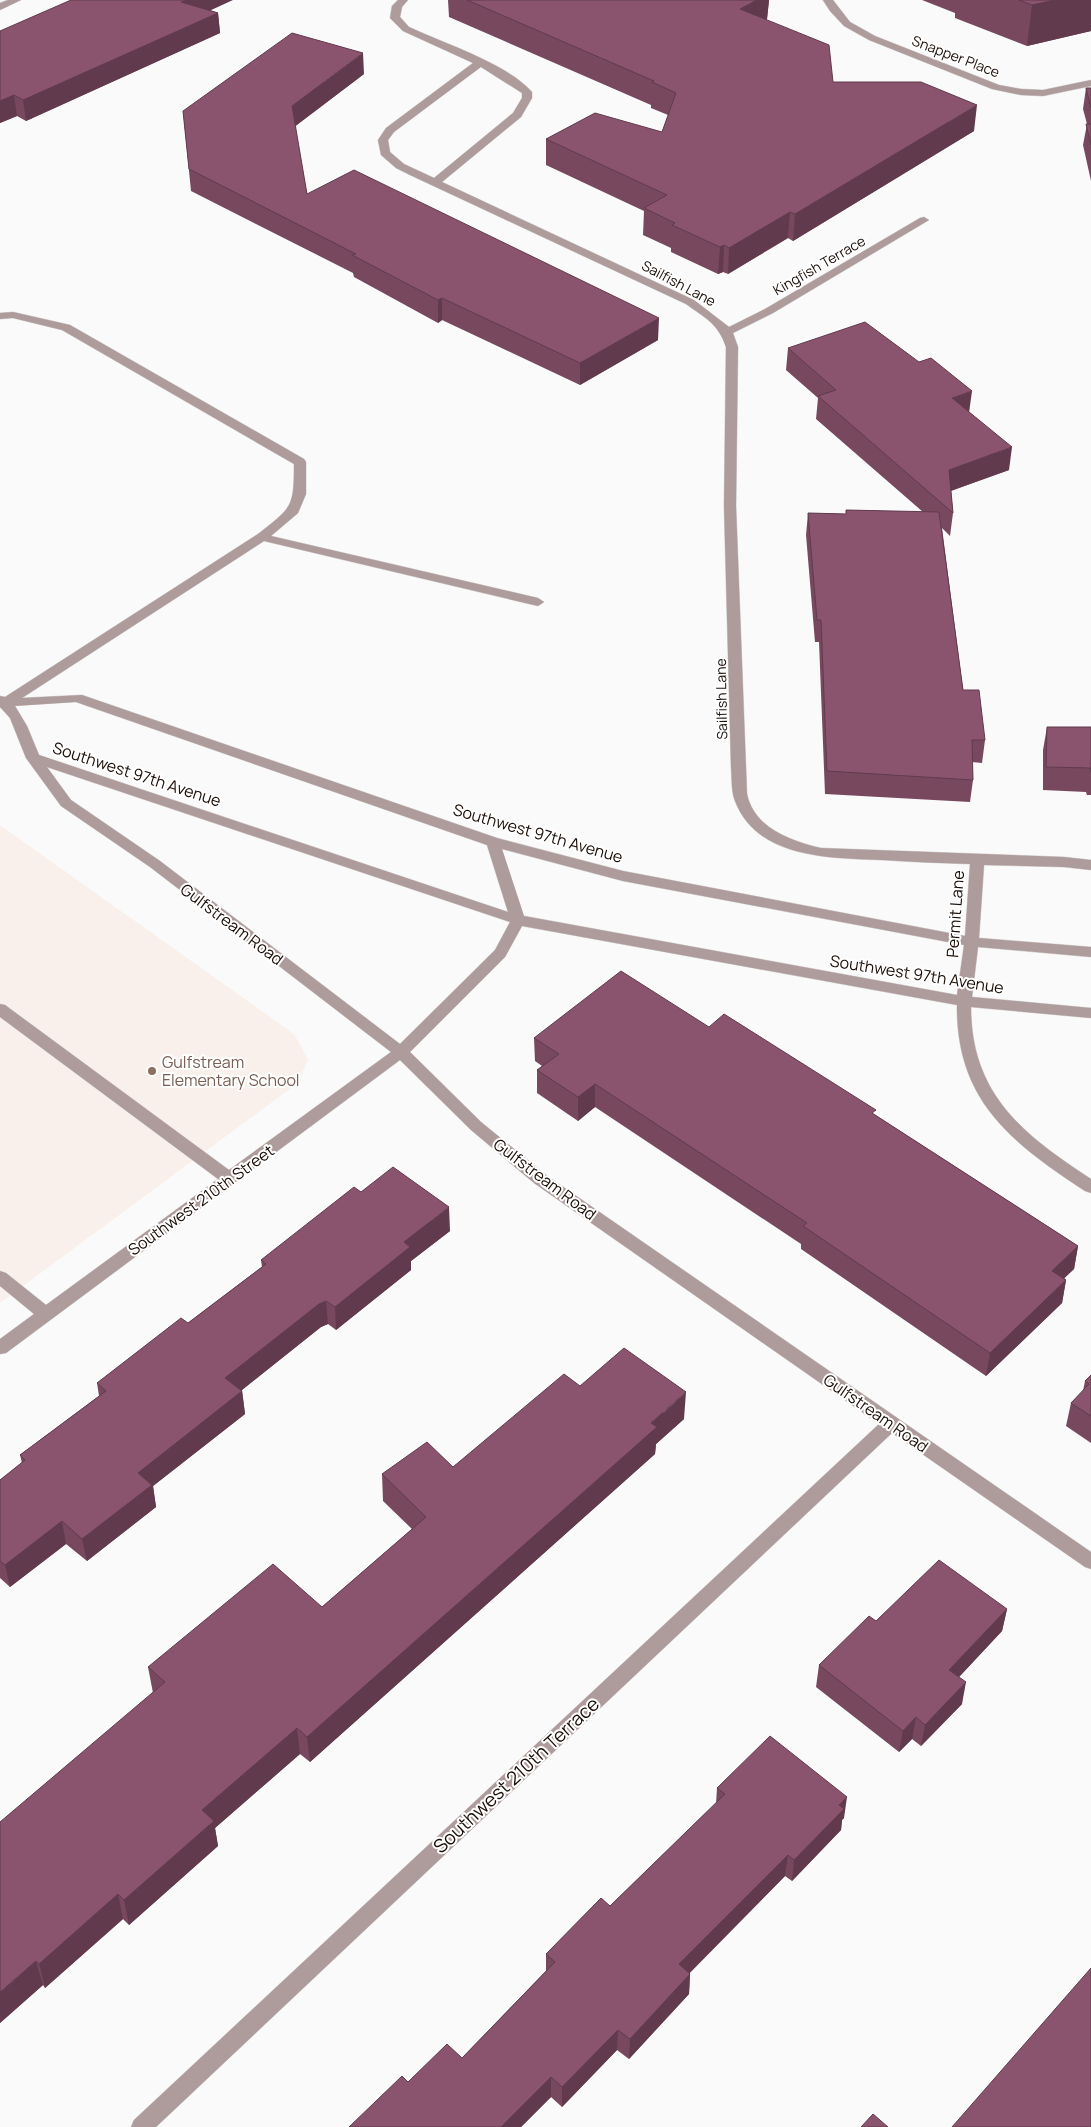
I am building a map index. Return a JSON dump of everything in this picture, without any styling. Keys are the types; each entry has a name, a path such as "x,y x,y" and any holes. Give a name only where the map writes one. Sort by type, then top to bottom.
{"street":[{"path":"0,7 16,0"},
{"path":"403,0 395,13 398,23 417,35 518,84 527,92 527,98 517,114 436,182"},
{"name":"Snapper Place","path":"828,0 833,9 847,24 872,38 996,87 1021,92 1043,93 1091,83"},
{"name":"Sailfish Lane","path":"479,64 405,117 390,130 383,140 384,153 400,166 690,302 719,322 727,332 732,347 733,363 730,389 730,506 738,767 741,800 752,820 764,831"},
{"name":"Kingfish Terrace","path":"727,332 770,311 924,220"},
{"path":"0,316 12,315 66,327 300,462 300,494 292,513 262,538 2,701"},
{"path":"262,538 538,602"},
{"name":"Southwest 97th Avenue","path":"2,701 77,698 493,842 623,876 972,942 1091,952"},
{"name":"Southwest 97th Avenue","path":"2,701 20,726 33,758 518,920 964,1001 1091,1013"},
{"name":"Gulfstream Road","path":"33,758 66,803 155,864 401,1052 476,1126 540,1179 1091,1562"},
{"name":"Permit Lane","path":"764,831 801,848 821,853 1064,862 1091,865"},
{"path":"493,842 518,920"},
{"name":"Permit Lane","path":"977,860 972,942 964,1001 965,1036 969,1060 984,1093 1020,1136 1091,1187"},
{"name":"Southwest 210th Street","path":"0,1348 401,1052 500,953 518,920"},
{"path":"0,1009 230,1179"},
{"path":"0,1277 45,1314"},
{"name":"Southwest 210th Terrace","path":"141,2127 891,1423"}],"shaded area":[{"name":"Gulfstream Elementary School","path":"0,825 294,1034 308,1059 298,1083 0,1303"}],"building":[{"path":"71,0 186,0 181,2 218,13 23,100 14,95 0,101 0,31"},
{"path":"467,0 757,0 740,9 829,45 833,82 921,82 977,105 795,214 790,212 729,248 724,245 720,247 672,225 675,223 644,208 667,195 546,139 595,113 662,132 676,93 652,82 654,81"},
{"path":"1019,0 1055,0 1032,5"},
{"path":"292,33 363,53 292,106 307,194 354,170 659,318 580,363 442,298 438,300 352,255 356,254 189,169 183,111"},
{"path":"1086,88 1091,88 1091,108"},
{"path":"1086,124 1091,124 1091,145"},
{"path":"865,322 919,362 931,358 972,391 952,398 1012,447 949,470 953,513 818,396 836,390 788,348"},
{"path":"846,510 939,512 963,690 979,690 985,740 972,740 973,780 827,771 821,620 817,620 808,513 846,514"},
{"path":"1047,727 1091,727 1091,772 1090,768 1046,767"},
{"path":"621,971 709,1027 724,1014 876,1110 872,1113 1078,1246 1052,1271 1066,1280 990,1353 803,1226 807,1223 595,1084 578,1097 537,1070 559,1054 534,1038"},
{"path":"393,1167 449,1207 404,1242 410,1247 335,1307 326,1301 319,1304 225,1378 242,1391 138,1473 152,1485 82,1539 62,1521 5,1565 0,1561 0,1480 25,1460 20,1455 106,1391 97,1383 181,1318 188,1323 266,1264 261,1260 354,1187 361,1192"},
{"path":"624,1348 686,1392 651,1423 657,1427 307,1737 297,1728 202,1810 214,1821 124,1900 118,1894 39,1964 36,1961 0,1992 0,1822 165,1682 148,1667 273,1564 322,1607 426,1517 382,1474 427,1442 453,1467 564,1374 580,1386"},
{"path":"1091,1375 1091,1416 1071,1403 1089,1384 1085,1381"},
{"path":"939,1560 1007,1609 949,1670 966,1682 925,1725 916,1717 903,1731 819,1665 869,1616 876,1621"},
{"path":"770,1736 847,1797 839,1805 844,1809 794,1860 788,1855 679,1964 690,1974 630,2039 618,2030 562,2087 551,2077 501,2127 349,2127 402,2076 408,2082 447,2044 462,2058 555,1962 546,1954 601,1898 610,1906 725,1794 717,1788"},
{"path":"1091,1968 1091,2127 952,2127"},
{"path":"873,2114 888,2127 861,2127"}],"place":[{"name":"Gulfstream Elementary School","path":"152,1071"}]}
